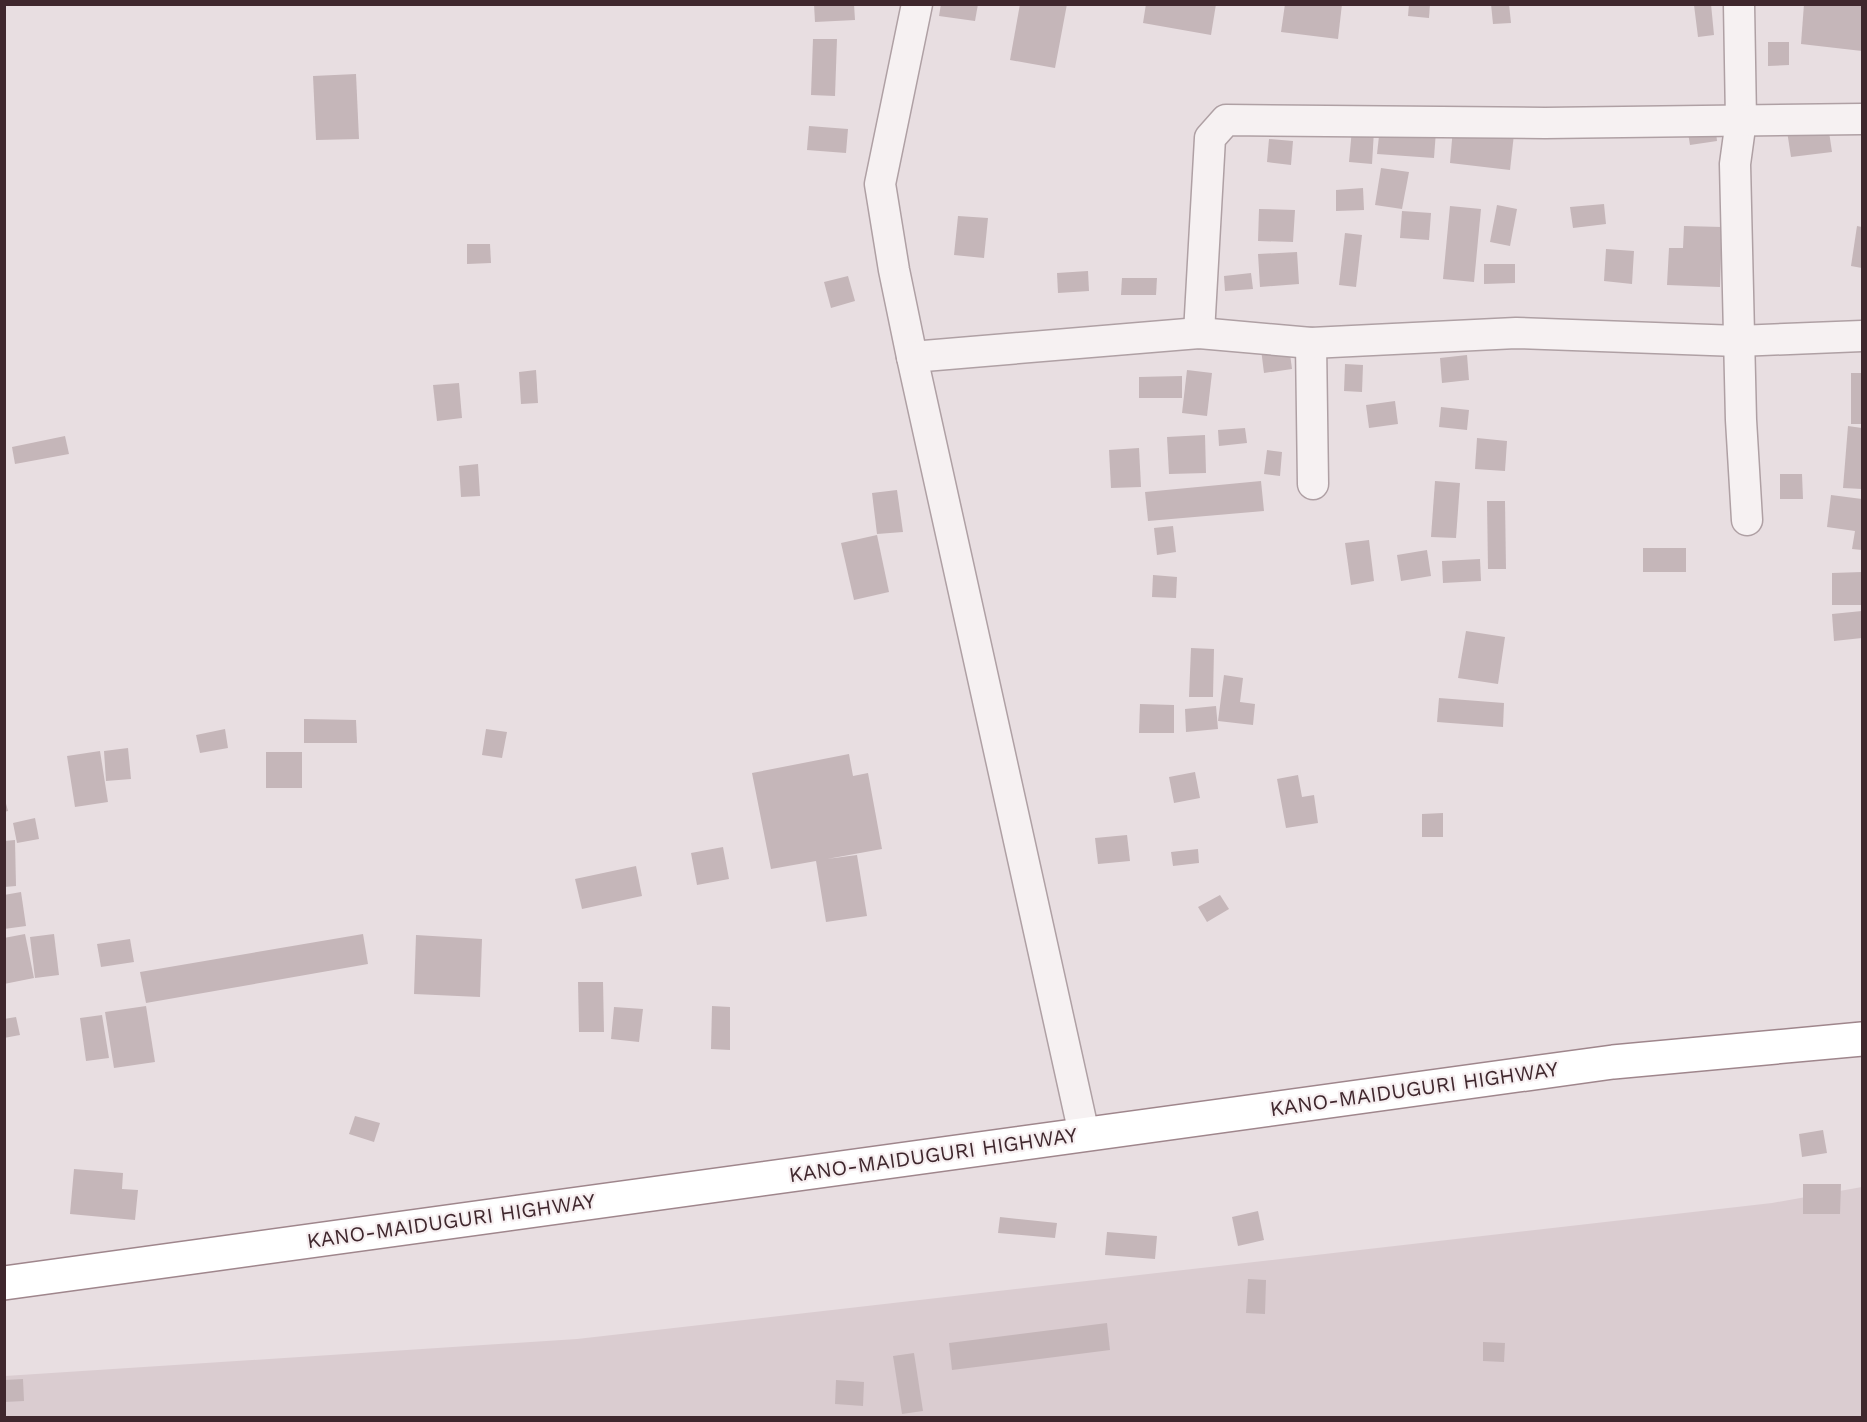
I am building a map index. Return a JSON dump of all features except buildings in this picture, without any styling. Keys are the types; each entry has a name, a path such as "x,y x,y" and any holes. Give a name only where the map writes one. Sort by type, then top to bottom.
{"highway":[{"name":"KANO-MAIDUGURI HIGHWAY","path":"4,1283 1613,1062 1863,1039"}],"street":[{"path":"917,4 880,184 894,270 912,357 1084,1134"},
{"path":"1739,4 1741,120 1735,164 1738,341 1747,520"},
{"path":"1199,333 1209,138 1226,120 1545,123 1863,119"},
{"path":"912,357 1199,333 1311,343 1516,333 1738,341 1863,336"},
{"path":"1311,343 1313,484"}],"shaded area":[{"path":"1862,1187 1862,1417 5,1418 5,1376 577,1339 1772,1203"}]}
